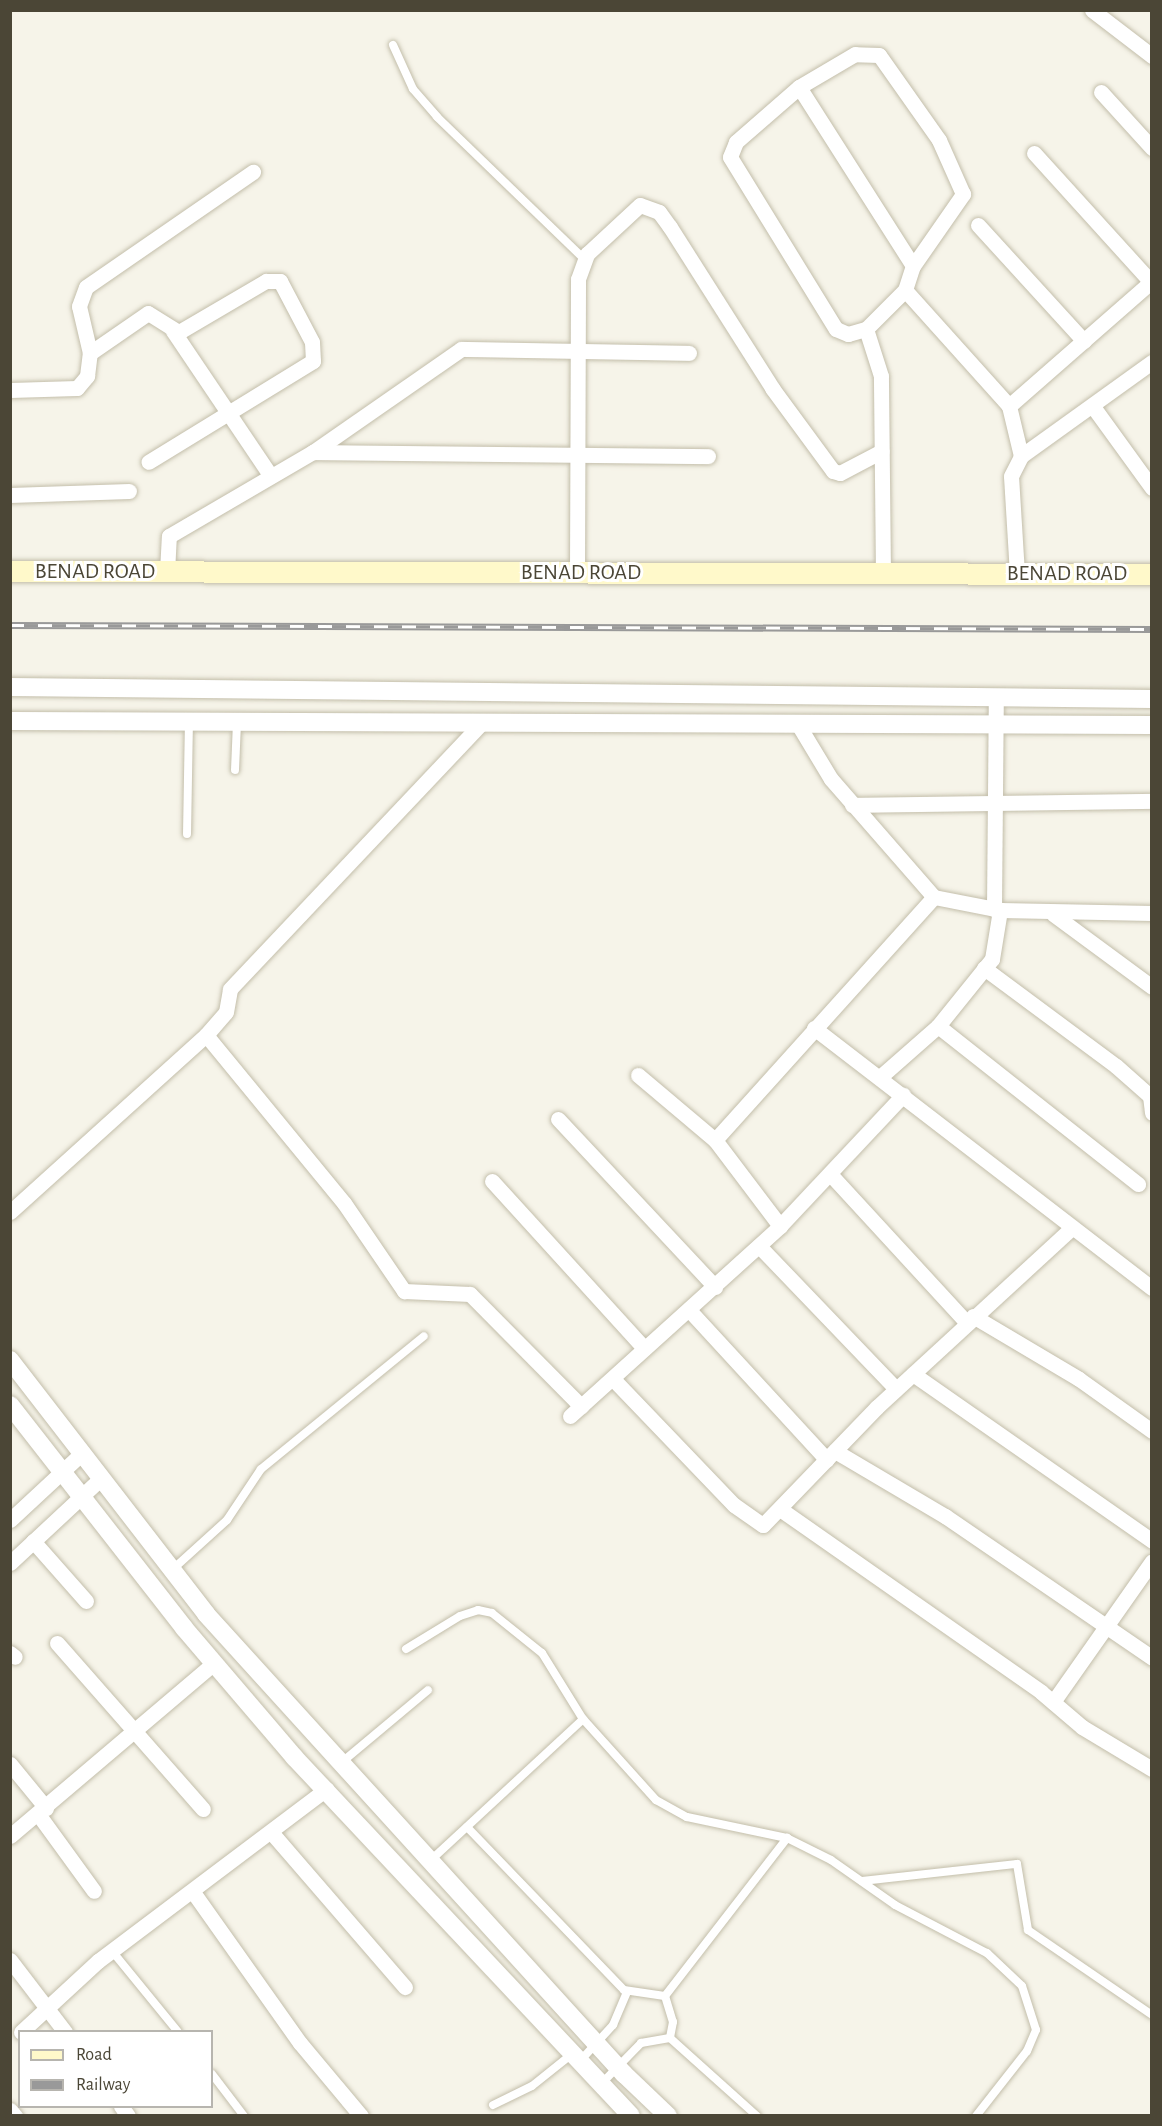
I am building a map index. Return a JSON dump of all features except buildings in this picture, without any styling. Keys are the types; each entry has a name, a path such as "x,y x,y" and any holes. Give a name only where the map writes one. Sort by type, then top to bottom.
{"main road":[{"name":"BENAD ROAD","path":"10,572 1152,574"}],"street":[{"path":"1092,10 1152,56"},
{"path":"871,51 939,140 963,194 961,204 913,266 905,290 866,329 848,334 836,329 730,157 736,142 799,87 855,54 871,51"},
{"path":"799,87 913,266"},
{"path":"1101,92 1152,148"},
{"path":"1009,406 1151,282 1034,153"},
{"path":"10,390 77,388 87,376 90,353 79,306 86,287 253,172"},
{"path":"577,573 581,351 578,279 584,259 640,205 659,212 826,464 840,474 882,451"},
{"path":"978,225 1084,341"},
{"path":"148,462 225,412 313,361 312,342 280,281 266,281 185,329 173,331"},
{"path":"905,290 1009,406 1021,456"},
{"path":"90,353 148,313 159,315 173,331 225,412 270,476"},
{"path":"866,329 881,376 883,574"},
{"path":"167,572 169,536 313,452 461,349 689,353"},
{"path":"1017,574 1011,476 1021,456 1094,408 1152,362"},
{"path":"1094,408 1152,488"},
{"path":"313,452 708,456"},
{"path":"10,495 129,491"},
{"path":"10,687 1152,699"},
{"path":"880,1077 938,1026 992,958 997,910 996,698"},
{"path":"10,721 480,724 567,720 799,726 1152,725"},
{"path":"10,1212 206,1035 225,1012 231,989 480,724"},
{"path":"799,726 852,805 934,897 997,910 1053,914 1152,913"},
{"path":"852,805 1152,801"},
{"path":"715,1140 934,897"},
{"path":"1053,914 1152,987"},
{"path":"984,968 1125,1074 1150,1096 1152,1113"},
{"path":"938,1026 1138,1184"},
{"path":"814,1028 1072,1228 1152,1287"},
{"path":"206,1035 344,1203 404,1291 470,1294 576,1411 614,1380 644,1348 690,1311 780,1226 831,1175 903,1095"},
{"path":"638,1075 715,1140 780,1226"},
{"path":"558,1119 715,1287"},
{"path":"831,1175 970,1320 1079,1379 1152,1431"},
{"path":"492,1181 644,1348"},
{"path":"614,1380 750,1518 763,1525 896,1389 1072,1228"},
{"path":"759,1246 896,1389"},
{"path":"690,1311 831,1455 945,1516 1152,1658"},
{"path":"10,1360 218,1628 432,1859 617,2067 668,2115"},
{"path":"913,1374 1152,1541"},
{"path":"10,1405 214,1663 326,1789 631,2115"},
{"path":"10,1520 82,1452"},
{"path":"10,1563 101,1478"},
{"path":"780,1509 1152,1769"},
{"path":"33,1541 86,1601"},
{"path":"1053,1702 1152,1561"},
{"path":"198,1644 218,1628"},
{"path":"57,1643 203,1809"},
{"path":"10,1836 214,1663"},
{"path":"10,1764 94,1891"},
{"path":"22,2030 112,1951 193,1892 326,1789"},
{"path":"271,1832 405,1988"},
{"path":"193,1892 300,2043 361,2115"},
{"path":"10,1960 64,2030"},
{"path":"10,2110 15,2115"}],"lane":[{"path":"393,45 413,89 437,117 584,259"},
{"path":"187,834 189,723"},
{"path":"235,770 237,723"},
{"path":"172,1570 226,1520 261,1469 424,1336"},
{"path":"406,1649 460,1616 478,1610 492,1613 542,1653 583,1719 666,1806 727,1829 788,1838 862,1881 895,1905 987,1953 1022,1986 1036,2030 1027,2051 976,2115"},
{"path":"342,1762 428,1690"},
{"path":"432,1859 583,1719"},
{"path":"467,1827 627,1992 665,1996"},
{"path":"757,2115 670,2038 665,1996 788,1838"},
{"path":"862,1881 1017,1864 1028,1930 1152,2015"},
{"path":"112,1951 177,2030"},
{"path":"493,2105 532,2086 597,2044 613,2025 627,1992"},
{"path":"602,2083 641,2043 670,2038"},
{"path":"213,2075 244,2115"}],"railway":[{"path":"10,625 1152,629"}]}
